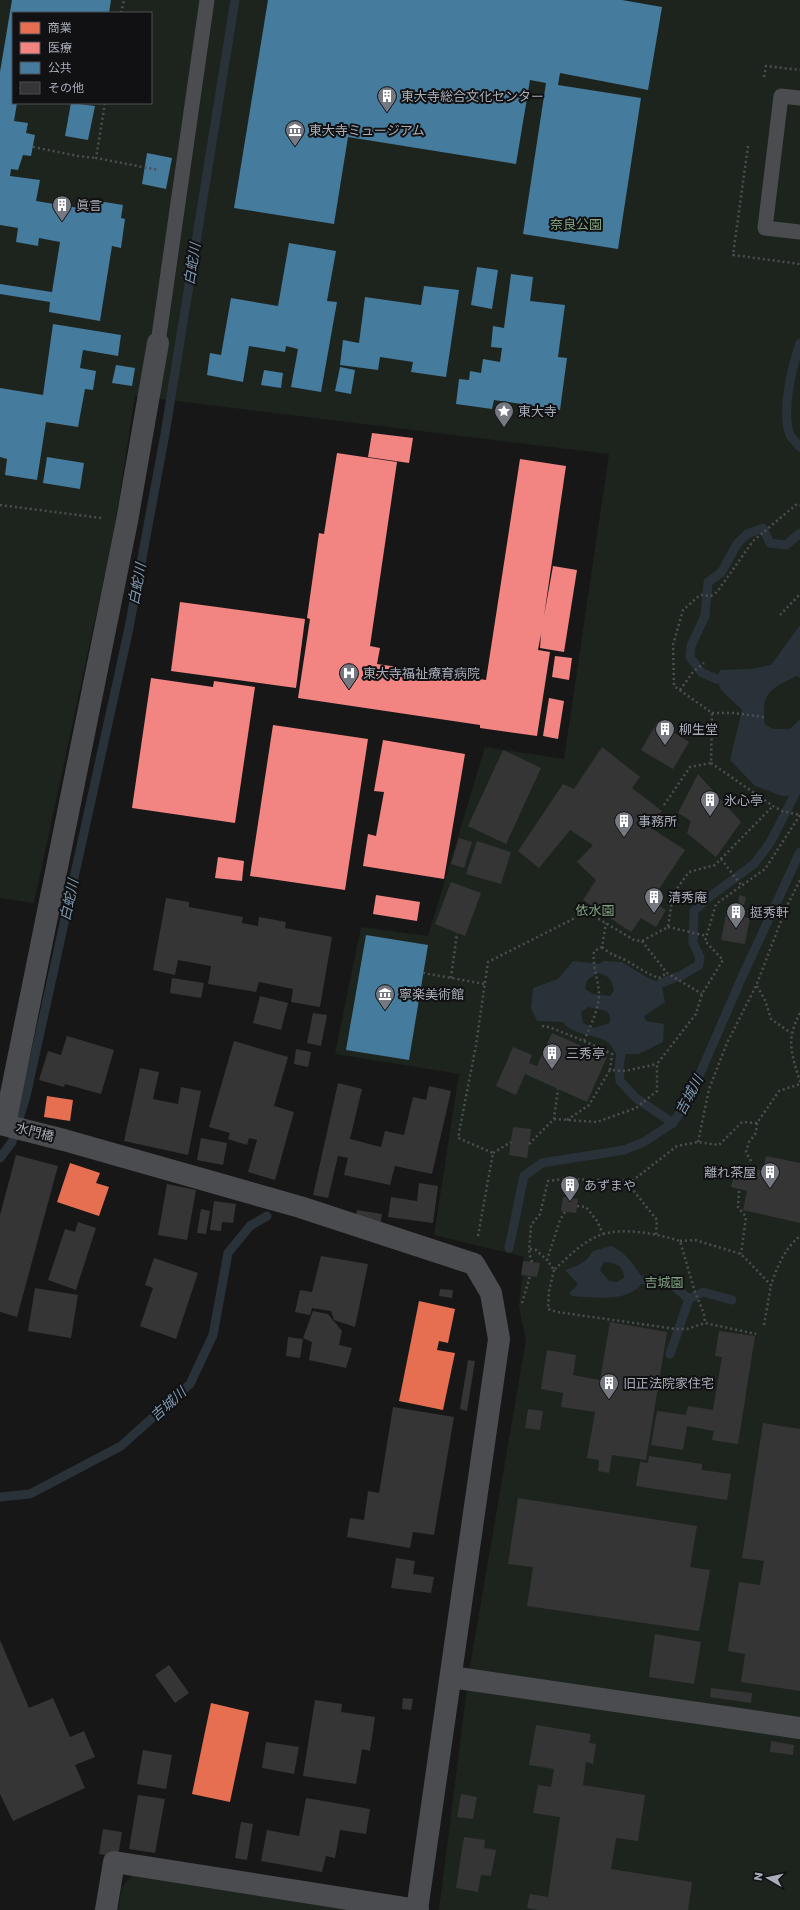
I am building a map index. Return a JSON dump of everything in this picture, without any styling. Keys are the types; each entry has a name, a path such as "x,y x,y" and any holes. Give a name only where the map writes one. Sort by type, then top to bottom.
{"street":[{"path":"2,1124 127,522 158,343"},
{"name":"水門橋","path":"2,1124 64,1140 300,1207 474,1264"},
{"path":"106,1910 114,1862 418,1910 499,1339 491,1293 474,1264"},
{"path":"451,1677 800,1728"}],"lane":[{"path":"158,343 207,0"},
{"path":"800,98 781,96 765,228 800,232"}],"path":[{"path":"121,12 124,0"},
{"path":"96,158 105,104"},
{"path":"33,147 182,174"},
{"path":"764,717 741,714 712,713 674,686 673,645 683,610 700,595 711,596 717,592 753,541 797,504 800,504"},
{"path":"0,505 127,522"},
{"path":"780,615 800,594"},
{"path":"680,690 693,672 704,663"},
{"path":"711,763 712,713"},
{"path":"554,1119 597,1122 636,1108 643,1104 657,1091 657,1064 696,1014 702,994 723,960 706,941 716,904 765,869 800,815 782,811 773,806 711,763 690,767 664,805"},
{"path":"668,927 672,894 689,872 715,865 773,806"},
{"path":"721,859 742,886"},
{"path":"698,1142 709,1089 727,1043 756,986 786,908 799,882"},
{"path":"493,1153 458,1138 476,1045 488,962 587,912 634,940 642,940 668,927 707,936"},
{"path":"602,947 606,923"},
{"path":"451,978 457,933"},
{"path":"642,940 668,973 702,994"},
{"path":"584,1041 597,1009 599,995 594,974 594,951 602,947"},
{"path":"602,947 611,955 618,956 628,961 648,974 659,978 668,973"},
{"path":"423,973 485,984"},
{"path":"756,986 765,1000 771,1019 791,1033"},
{"path":"752,1161 746,1152 749,1142 756,1133 756,1122 779,1090 800,1083 790,1050 792,1029 800,1013"},
{"path":"542,1026 584,1041 612,1054 610,1070 589,1105 567,1120"},
{"path":"610,1070 625,1071 657,1064"},
{"path":"529,1144 554,1119 558,1089"},
{"path":"532,1262 529,1253 531,1225 540,1214 548,1181 564,1178 632,1181 677,1146 698,1142 719,1145 742,1122 756,1122"},
{"path":"474,1264 478,1231 493,1153 511,1142"},
{"path":"632,1181 633,1190 656,1220 656,1235"},
{"path":"739,1190 738,1207 746,1217 741,1254"},
{"path":"577,1206 586,1207 597,1221 603,1234"},
{"path":"547,1260 560,1220 565,1212"},
{"path":"756,1334 705,1323 676,1329 608,1318 577,1316 548,1309 549,1291 554,1270 574,1251 597,1236 622,1231 656,1235 680,1240 695,1240 741,1254 771,1285"},
{"path":"764,1325 771,1285 777,1267 791,1243 800,1236"},
{"path":"680,1240 695,1292 704,1314 705,1323"},
{"path":"530,1249 536,1250 547,1260 554,1270"}],"green space":[{"name":"奈良公園","path":"0,0 800,0 800,1910 439,1910 469,1672 526,1340 519,1307 524,1257 434,1235 459,1074 335,1054 361,927 428,936 485,747 564,759 609,454 135,396 114,531 34,903 0,898"},
{"path":"133,1874 366,1910 118,1910 122,1887"}],"shaded area":[{"path":"800,625 800,678 797,676 774,689 769,693 764,706 765,725 774,729 790,729 800,719 800,795 782,796 755,786 730,760 742,710 721,690 717,679 720,670 751,669 771,665"},
{"path":"573,961 599,964 604,961 622,962 648,978 661,983 665,1002 644,1016 646,1021 664,1024 663,1042 639,1054 616,1054 609,1043 572,1030 563,1022 537,1021 531,1008 533,988 558,979","holes":["597,973 607,976 611,980 614,990 610,996 593,994 585,989 587,980","588,1007 607,1011 610,1017 610,1023 594,1028 583,1023 581,1012"]},
{"path":"611,1246 630,1260 644,1280 638,1288 621,1296 601,1298 571,1296 570,1292 578,1284 565,1270 581,1264 593,1251","holes":["604,1262 608,1262 621,1268 624,1278 617,1282 609,1281 600,1270"]}],"building: 商業":[{"path":"47,1096 73,1100 70,1121 44,1117"},
{"path":"70,1163 100,1173 96,1183 109,1187 99,1216 57,1202"},
{"path":"419,1301 455,1309 448,1343 439,1341 437,1350 455,1353 443,1410 399,1401"},
{"path":"211,1703 249,1712 230,1802 192,1794"}],"building: 医療":[{"path":"372,433 413,438 409,463 368,457"},
{"path":"337,453 397,462 370,646 380,648 377,664 486,680 520,459 566,466 544,616 553,566 577,570 564,652 540,648 541,634 538,650 550,652 537,736 480,728 480,725 298,698 310,619 307,618 319,533 324,534"},
{"path":"180,602 305,619 296,688 171,671"},
{"path":"555,656 572,658 569,680 552,677"},
{"path":"151,678 213,687 214,681 255,687 235,823 132,808"},
{"path":"549,698 564,701 558,739 543,736"},
{"path":"273,725 368,739 345,890 250,876"},
{"path":"383,740 465,754 444,879 363,866 368,834 376,836 384,792 374,791"},
{"path":"218,857 244,861 242,881 215,878"},
{"path":"376,895 420,902 417,921 373,914"}],"building: 公共":[{"name":"眞言","path":"12,0 111,0 109,12 12,12 12,104 17,104 14,121 28,123 26,133 35,135 31,156 23,155 18,170 11,169 10,176 40,180 36,201 85,209 86,199 123,205 121,218 125,219 121,248 112,246 100,321 49,312 50,302 0,294 0,284 52,292 60,242 39,238 38,246 16,242 18,228 0,225 0,72"},
{"name":"東大寺総合文化センター","path":"268,0 622,0 662,7 648,90 560,73 558,85 641,98 618,249 523,234 546,83 530,80 516,164 348,137 334,224 234,208"},
{"path":"71,104 95,106 88,140 65,136"},
{"path":"147,153 172,158 166,189 142,184"},
{"path":"289,243 336,251 327,301 337,302 321,392 291,387 298,349 286,346 285,352 249,346 243,382 207,375 210,353 221,355 231,298 278,306"},
{"path":"477,267 498,270 492,309 471,305"},
{"path":"511,274 533,277 530,301 565,305 558,357 567,358 560,410 494,400 492,409 456,404 459,379 469,380 470,371 481,373 483,359 500,362 502,348 491,347 493,326 504,328"},
{"path":"424,286 459,290 446,377 411,372 413,362 380,357 378,370 340,365 343,340 359,343 365,297 421,305"},
{"path":"53,324 121,335 118,356 83,350 80,368 96,371 93,390 85,389 78,427 46,422 37,480 5,475 7,459 0,457 0,388 43,395"},
{"path":"116,365 135,368 132,386 112,383"},
{"path":"340,367 355,370 351,394 335,391"},
{"path":"264,370 283,373 281,388 261,385"},
{"path":"47,457 84,463 80,489 43,483"},
{"name":"寧楽美術館","path":"366,935 428,945 409,1060 346,1050"}],"building: その他":[{"name":"柳生堂","path":"657,722 689,742 673,769 641,750"},
{"name":"事務所","path":"602,747 640,777 632,788 662,811 648,826 685,850 651,901 666,910 656,927 641,918 631,932 583,900 596,880 577,862 593,845 570,830 539,868 518,851 563,784 574,789"},
{"path":"503,750 541,768 506,844 468,826"},
{"name":"氷心亭","path":"698,774 741,822 716,857 687,833 691,821 678,813"},
{"path":"459,838 472,842 464,868 451,864"},
{"path":"477,841 511,852 501,884 466,874"},
{"path":"451,882 481,893 465,936 435,924"},
{"path":"739,895 746,897 744,905 738,904"},
{"path":"166,898 189,902 189,907 243,917 242,923 258,926 259,917 286,922 285,928 332,937 320,1007 291,1002 293,989 259,982 256,992 208,984 211,966 178,960 175,975 153,970"},
{"name":"挺秀軒","path":"726,914 750,918 745,944 721,940"},
{"path":"172,978 204,983 201,998 170,993"},
{"path":"260,996 288,1003 281,1030 253,1023"},
{"path":"313,1013 327,1015 321,1046 307,1043"},
{"name":"三秀亭","path":"552,1033 607,1057 587,1102 525,1074 516,1095 496,1086 513,1047 532,1055 529,1063 537,1066"},
{"path":"67,1036 114,1050 101,1094 65,1084 64,1087 39,1080 48,1051 61,1055"},
{"path":"234,1041 288,1057 274,1106 294,1112 275,1180 248,1172 257,1140 249,1138 247,1145 228,1139 230,1133 209,1127"},
{"path":"296,1049 311,1052 308,1067 294,1064"},
{"path":"140,1068 159,1072 153,1099 178,1104 181,1087 201,1091 188,1155 124,1141"},
{"path":"338,1083 362,1089 350,1139 381,1147 385,1131 404,1135 413,1097 426,1100 429,1086 451,1091 432,1174 395,1166 390,1185 344,1175 348,1158 338,1156 328,1198 313,1195"},
{"path":"513,1127 531,1129 527,1158 509,1155"},
{"path":"201,1138 227,1143 223,1165 197,1160"},
{"path":"16,1155 58,1166 17,1317 0,1312 0,1215"},
{"name":"離れ茶屋","path":"766,1156 800,1163 800,1223 743,1210 747,1191 731,1187 734,1175 751,1179 754,1168 763,1171"},
{"path":"419,1183 438,1186 433,1223 388,1217 391,1197 417,1201"},
{"path":"167,1184 196,1190 187,1240 158,1235"},
{"name":"あずまや","path":"563,1197 578,1199 576,1213 561,1211"},
{"path":"214,1201 236,1204 233,1223 222,1222 221,1231 210,1230"},
{"path":"201,1209 210,1211 206,1234 197,1233"},
{"path":"357,1210 382,1214 380,1225 355,1220"},
{"path":"78,1222 96,1228 76,1290 48,1280 65,1229 75,1232"},
{"path":"321,1256 368,1264 355,1327 334,1320 331,1311 312,1308 310,1315 295,1312 300,1290 312,1292"},
{"path":"154,1258 198,1273 176,1339 140,1326 153,1288 145,1285"},
{"path":"523,1261 540,1263 537,1277 521,1275"},
{"path":"35,1288 78,1295 71,1338 28,1331"},
{"path":"440,1289 453,1290 452,1298 439,1296"},
{"path":"313,1311 328,1314 342,1331 339,1345 352,1348 346,1368 309,1360 312,1342 303,1338"},
{"name":"旧正法院家住宅","path":"610,1322 667,1332 646,1460 612,1455 609,1473 598,1471 599,1460 587,1458 595,1412 561,1407 563,1393 541,1389 547,1350 576,1355 573,1375 600,1380"},
{"path":"719,1331 755,1336 738,1444 712,1440 714,1431 687,1426 683,1450 651,1445 657,1411 686,1415 688,1406 713,1410 722,1357 715,1356"},
{"path":"288,1337 303,1339 300,1358 286,1356"},
{"path":"468,1360 475,1361 467,1411 460,1409"},
{"path":"393,1407 454,1417 434,1535 413,1532 410,1548 347,1537 350,1518 364,1520 368,1491 379,1493"},
{"path":"528,1409 543,1411 540,1430 525,1428"},
{"path":"763,1423 800,1429 800,1691 741,1682 745,1654 728,1651 739,1582 760,1585 764,1561 742,1558"},
{"path":"649,1456 702,1464 702,1470 731,1474 727,1500 636,1486 640,1462 648,1463"},
{"path":"518,1498 697,1526 690,1567 710,1570 699,1631 527,1606 533,1567 508,1564"},
{"path":"396,1558 415,1561 413,1574 434,1577 431,1593 391,1588"},
{"path":"655,1634 701,1642 694,1684 649,1677"},
{"path":"0,1640 29,1708 53,1698 70,1737 84,1731 95,1757 75,1765 85,1788 13,1821 0,1794"},
{"path":"169,1665 189,1693 175,1703 155,1675"},
{"path":"711,1688 752,1693 751,1703 710,1697"},
{"path":"403,1698 413,1699 411,1710 402,1709"},
{"path":"315,1700 342,1704 341,1712 375,1717 370,1751 362,1749 356,1784 303,1776"},
{"path":"536,1725 591,1734 589,1743 596,1744 593,1764 586,1762 583,1785 645,1795 638,1841 616,1838 611,1869 692,1882 688,1910 538,1910 527,1908 530,1894 548,1897 560,1817 533,1813 538,1785 551,1787 554,1769 529,1765"},
{"path":"771,1741 794,1745 793,1755 770,1752"},
{"path":"266,1742 299,1747 294,1774 262,1768"},
{"path":"143,1750 172,1755 166,1789 137,1784"},
{"path":"461,1794 477,1797 473,1819 457,1817"},
{"path":"138,1795 165,1799 155,1853 129,1849"},
{"path":"306,1798 370,1809 366,1834 340,1830 335,1858 326,1856 322,1872 261,1861 267,1830 299,1836"},
{"path":"241,1822 253,1824 247,1860 235,1858"},
{"path":"103,1829 122,1832 118,1857 99,1854"},
{"path":"464,1837 485,1840 484,1848 496,1850 491,1876 481,1875 478,1892 456,1888"}],"waterway":[{"name":"白蛇川","path":"0,1158 12,1142 26,1096 129,628 165,434 235,0"},
{"path":"800,343 791,376 787,402 790,435 800,447"},
{"path":"717,679 702,673 690,657 691,646 705,616 708,582 721,573 737,544 747,534 763,528 770,543 786,545 800,533"},
{"path":"661,983 682,975 699,965 700,957 693,943 694,911 708,898 754,864 770,843 794,796"},
{"name":"吉城川","path":"509,1248 524,1176 542,1163 624,1150 644,1142 673,1123 689,1099 742,977 800,852"},
{"path":"621,1054 619,1067 620,1081 637,1099 673,1123"},
{"name":"吉城川","path":"0,1497 30,1494 121,1446 190,1384 213,1335 228,1253 250,1226 267,1216"},
{"path":"644,1280 668,1281 689,1299 670,1354"},
{"path":"689,1299 703,1292 732,1300"}],"place":[{"name":"東大寺総合文化センター","path":"387,113"},
{"name":"東大寺ミュージアム","path":"295,147"},
{"name":"眞言","path":"62,222"},
{"name":"東大寺","path":"504,428"},
{"name":"東大寺福祉療育病院","path":"349,690"},
{"name":"柳生堂","path":"665,746"},
{"name":"氷心亭","path":"710,817"},
{"name":"事務所","path":"624,838"},
{"name":"清秀庵","path":"654,914"},
{"name":"挺秀軒","path":"736,929"},
{"name":"寧楽美術館","path":"385,1011"},
{"name":"三秀亭","path":"552,1070"},
{"name":"離れ茶屋","path":"770,1189"},
{"name":"あずまや","path":"570,1202"},
{"name":"旧正法院家住宅","path":"609,1400"}],"park label":[{"name":"依水園","path":"595,910"},
{"name":"吉城園","path":"664,1282"}]}
